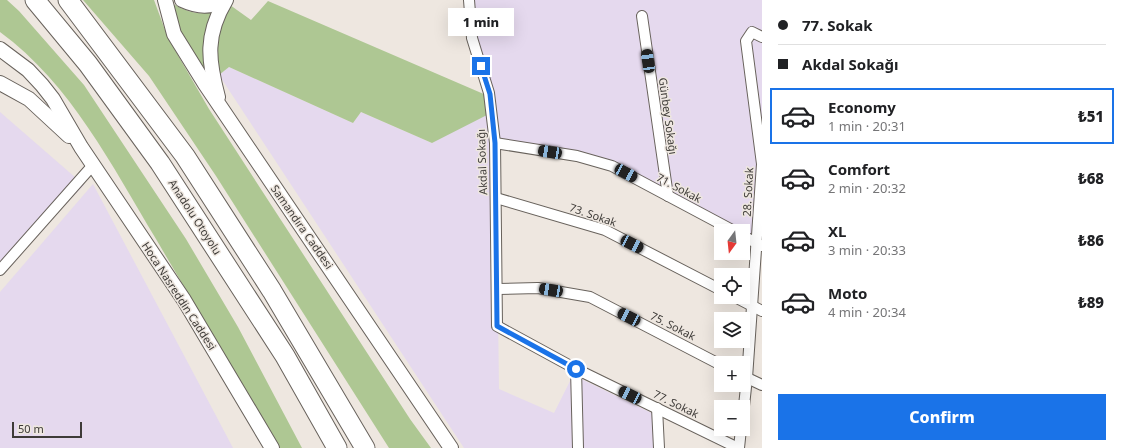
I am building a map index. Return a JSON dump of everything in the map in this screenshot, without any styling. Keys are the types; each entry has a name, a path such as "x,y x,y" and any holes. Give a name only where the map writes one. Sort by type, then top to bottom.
{"highway":[{"name":"Anadolu Otoyolu","path":"35,0 88,64 160,163 285,356 337,448"},
{"path":"68,0 185,156 272,291 364,448"}],"main road":[{"name":"Samandıra Caddesi","path":"165,0 174,34 222,111 349,295 451,448"},
{"path":"182,0 202,6 216,4 222,0"},
{"path":"222,111 210,69 210,56 211,38 214,24 226,0"},
{"path":"0,49 28,70 42,85 62,112 81,147"},
{"path":"0,83 29,99 51,117 81,147"},
{"name":"Hoca Nasreddin Caddesi","path":"81,147 184,300 272,448"}],"street":[{"name":"Akdal Sokağı","path":"469,0 472,38 490,94 495,143 498,289 497,326"},
{"name":"Günbey Sokağı","path":"642,16 668,196"},
{"name":"28. Sokak","path":"747,356 760,245 762,165 746,41 752,32 762,37"},
{"name":"71. Sokak","path":"495,143 577,156 612,166 721,224"},
{"path":"0,270 92,165"},
{"name":"73. Sokak","path":"496,198 605,230 714,286"},
{"path":"750,240 760,245"},
{"name":"75. Sokak","path":"498,289 538,288 590,297 714,361"},
{"path":"748,304 762,311"},
{"name":"77. Sokak","path":"497,326 576,369 739,448"},
{"path":"576,369 578,448"},
{"path":"750,379 762,385"},
{"path":"657,408 659,448"},
{"path":"739,448 740,436"}],"shaded area":[{"path":"466,0 762,0 762,174 754,248 750,246 750,224 714,224 714,226 611,169 578,160 496,149 499,389 554,413 573,375 662,418 662,448 464,448 219,75 229,67 353,123 361,112 432,143 486,95"},
{"path":"0,112 84,185 0,272"},
{"path":"93,184 233,448 0,448 0,292"}],"green space":[{"path":"0,0 7,0 19,11 84,85 186,239 238,327 302,448 279,448 123,183 88,128 69,101 48,76 25,53 0,32"},
{"path":"83,0 154,0 168,38 209,109 410,419 431,448 389,448 216,176 149,76"},
{"path":"268,1 486,95 487,115 432,143 361,112 353,123 229,67 219,75 215,40 230,5 251,20"},
{"path":"170,2 187,11 199,13 211,12 217,9 213,85 179,31"}],"route":[{"path":"481,66 490,94 495,143 498,289 497,326 576,369"}]}
